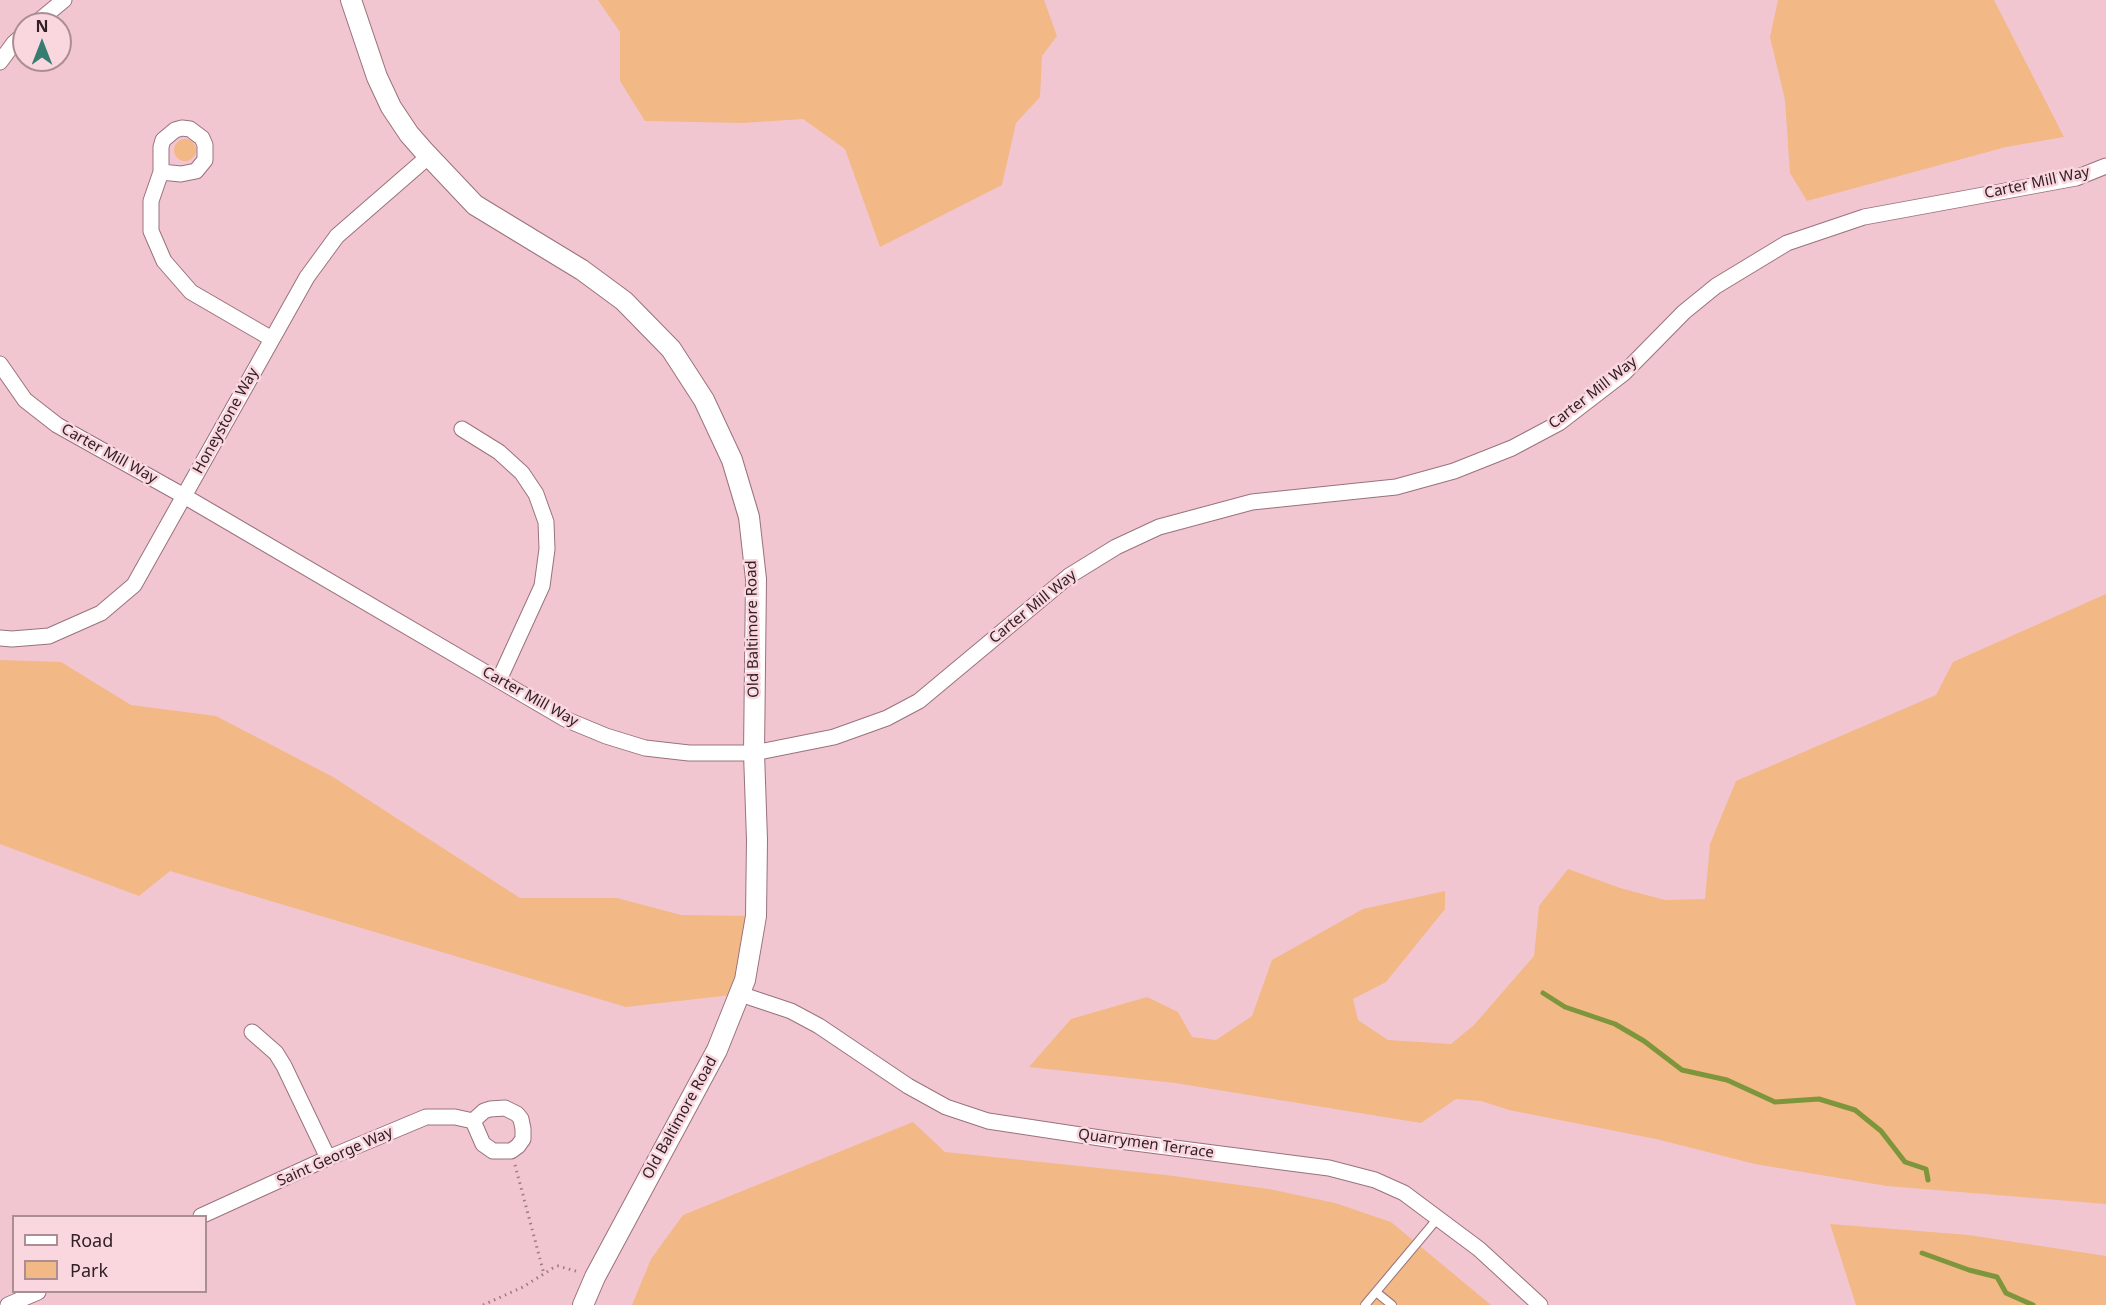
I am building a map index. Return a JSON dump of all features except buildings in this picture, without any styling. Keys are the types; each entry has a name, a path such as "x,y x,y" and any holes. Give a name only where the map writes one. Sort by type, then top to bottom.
{"street":[{"name":"Old Baltimore Road","path":"351,0 377,77 391,106 409,134 429,156 475,205 582,270 624,301 670,349 704,400 732,460 749,518 756,579 754,753 757,840 756,916 745,980 717,1050 595,1277 583,1305"},
{"path":"0,62 12,46"},
{"name":"Honeystone Way","path":"0,638 49,636 100,613 134,585 307,278 337,236 429,156"},
{"name":"Carter Mill Way","path":"0,364 25,400 57,425 184,496 565,719 606,736 645,748 689,753 754,753 834,738 887,718 919,701 1069,576 1116,547 1159,527 1252,502 1396,487 1454,471 1512,448 1559,423 1624,373 1684,312 1716,286 1787,243 1864,217 2076,178 2106,166"},
{"path":"161,172 151,201 151,231 164,261 190,291 272,339"},
{"path":"462,429 499,452 522,473 536,494 546,522 547,549 542,586 499,680"},
{"name":"Quarrymen Terrace","path":"740,994 791,1011 819,1026 927,1097 946,1107 988,1121 1329,1168 1375,1180 1404,1193 1479,1249 1540,1305"},
{"path":"252,1032 276,1053 284,1066 328,1158"},
{"path":"505,1108 517,1114 523,1125 524,1134 518,1146 511,1151 493,1151 478,1136 473,1121 483,1111 505,1108"},
{"name":"Saint George Way","path":"203,1215 328,1158 426,1117 455,1117 473,1121"},
{"path":"8,1305 36,1293"}],"lane":[{"path":"1365,1305 1438,1218"},
{"path":"1376,1292 1392,1305"}],"path":[{"path":"511,1151 544,1274"},
{"path":"483,1305 523,1287 558,1266 595,1277"}],"green space":[{"path":"598,0 1044,0 1057,36 1042,56 1040,97 1016,123 1002,185 880,247 845,149 803,119 742,123 645,121 620,81 620,32"},
{"path":"1778,0 1994,0 2064,137 2006,147 1807,201 1790,173 1785,100 1770,37"},
{"path":"185,139 193,142 196,150 193,158 185,161 177,158 174,150 177,142"},
{"path":"2106,594 2106,1204 1887,1186 1755,1164 1656,1139 1509,1110 1481,1101 1456,1099 1421,1123 1175,1083 1029,1067 1071,1019 1147,997 1178,1012 1192,1037 1216,1040 1252,1016 1272,960 1363,909 1445,891 1445,909 1386,982 1353,999 1358,1020 1388,1040 1451,1044 1474,1025 1534,956 1539,906 1568,869 1620,888 1665,900 1705,899 1710,844 1736,781 1936,695 1953,662"},
{"path":"0,660 61,662 131,705 216,716 333,777 520,898 617,898 681,915 756,916 740,994 626,1007 170,871 139,896 0,844"},
{"path":"913,1122 945,1152 1166,1175 1269,1189 1335,1203 1391,1222 1491,1305 632,1305 651,1259 683,1215"},
{"path":"1830,1224 1969,1235 2106,1256 2106,1305 1856,1305"}],"waterway":[{"path":"1543,993 1565,1007 1615,1024 1644,1041 1682,1070 1727,1080 1775,1102 1819,1099 1855,1110 1881,1131 1905,1162 1926,1169 1928,1180"},
{"path":"1922,1253 1969,1270 1997,1277 2006,1293 2033,1305"}]}
